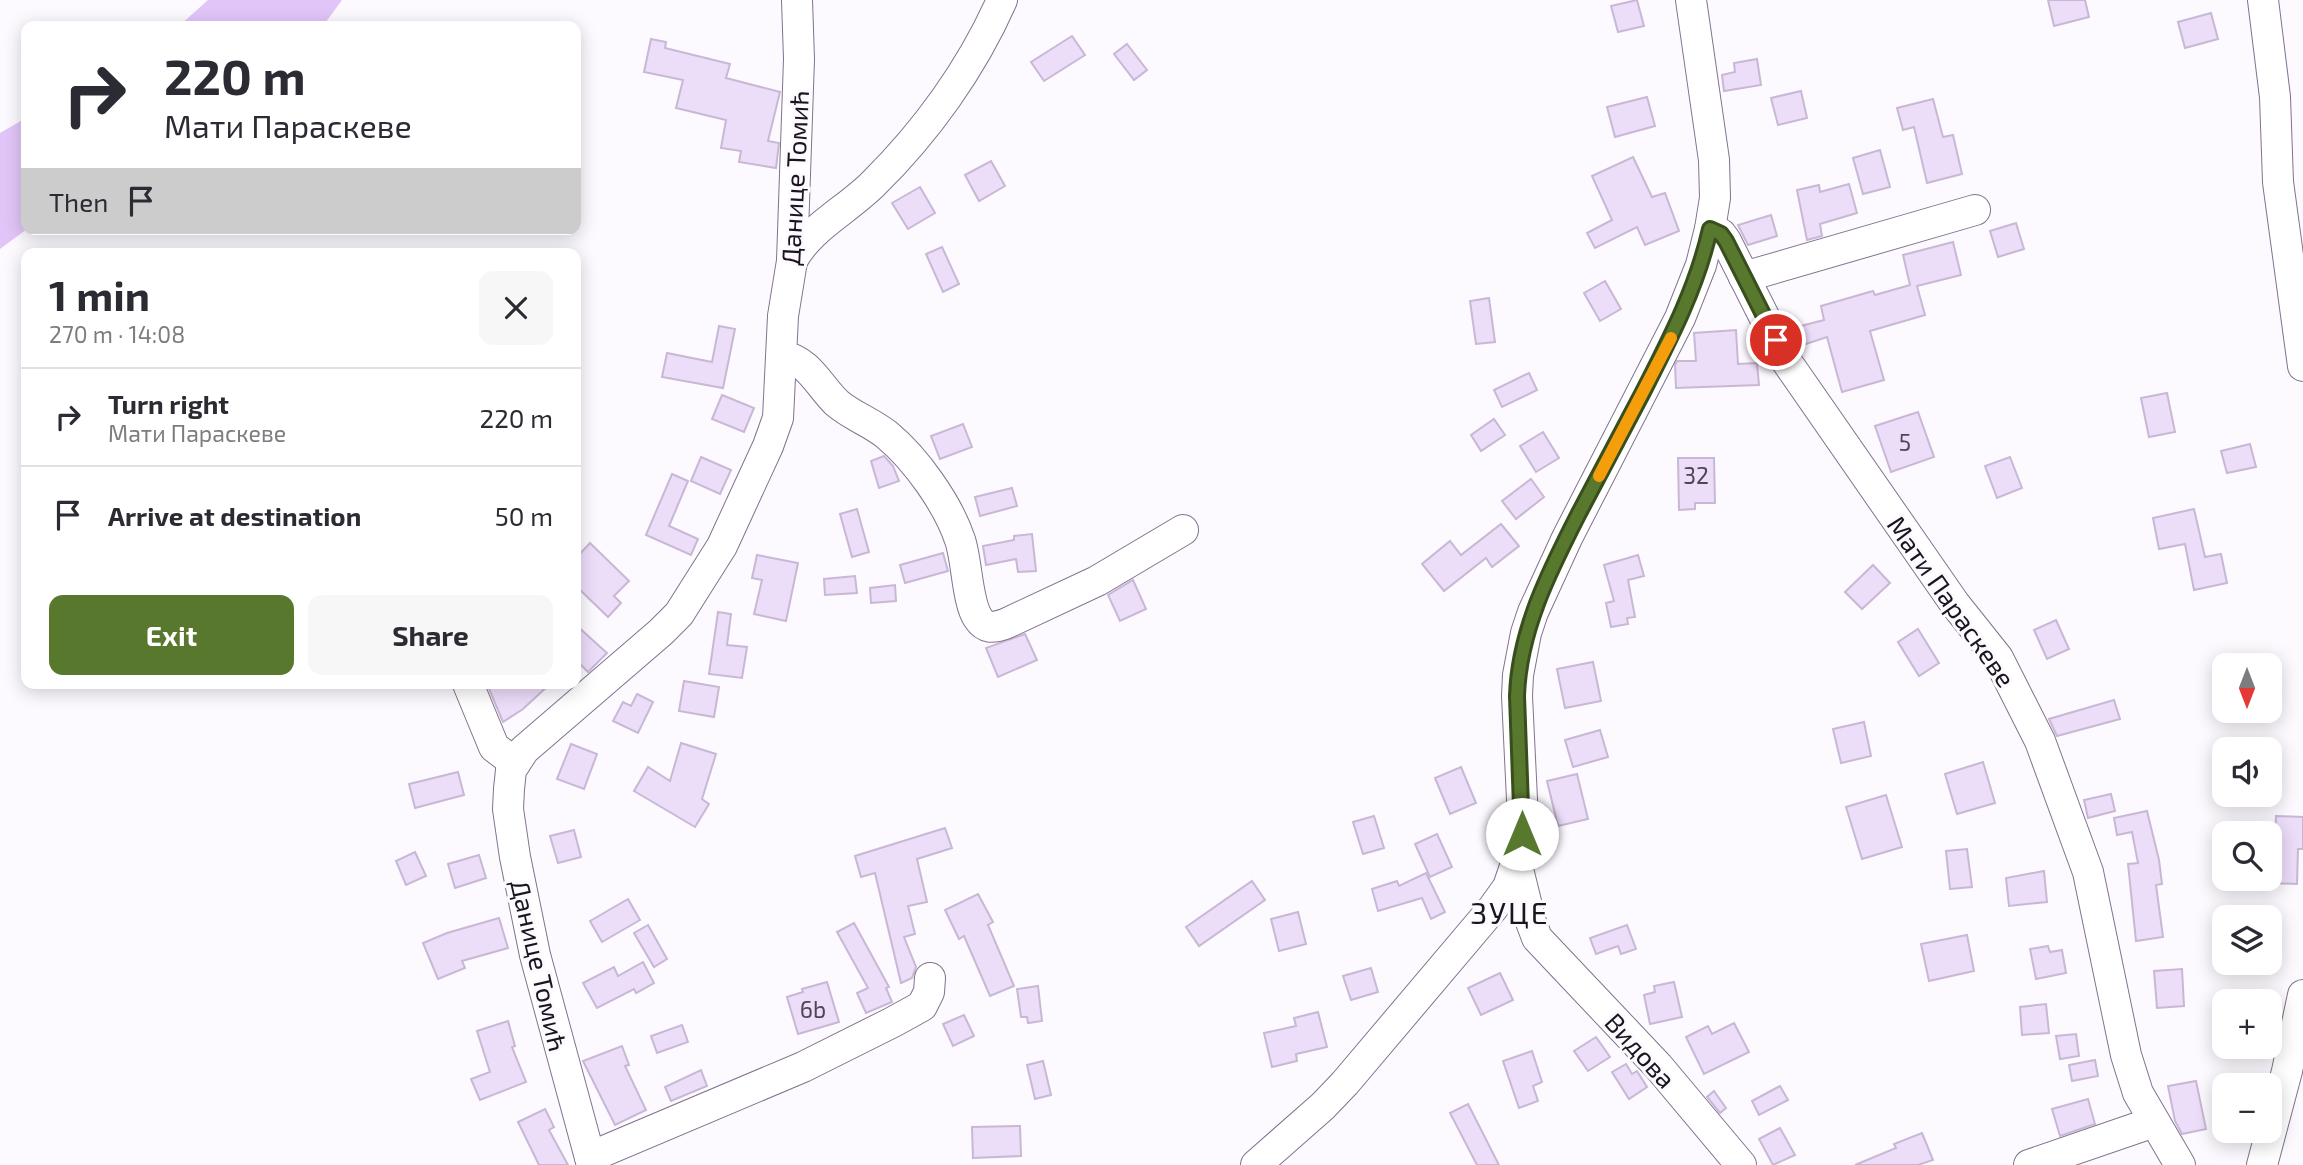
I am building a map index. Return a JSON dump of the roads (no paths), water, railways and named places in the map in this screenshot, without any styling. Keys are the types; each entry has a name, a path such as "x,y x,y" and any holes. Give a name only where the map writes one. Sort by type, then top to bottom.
{"street":[{"name":"Данице Томић","path":"591,1161 535,955 508,809 511,770 524,750 679,614 737,516 768,446 779,408 783,316 792,261 799,59 797,0"},
{"path":"792,261 803,243 872,185 929,121 976,53 1002,0"},
{"path":"1256,1165 1330,1098 1476,929 1508,887 1517,865 1523,820 1518,675 1533,612 1567,538 1680,318 1701,265 1710,229 1715,198 1714,160 1691,0"},
{"path":"2263,0 2275,97 2278,182 2303,366"},
{"path":"1744,276 1975,210"},
{"path":"793,219 805,224 824,224"},
{"name":"Мати Параскеве","path":"1710,229 1721,234 1726,241 1787,362 1955,604 1998,658 2040,741 2088,872 2126,1055 2138,1093 2180,1165"},
{"path":"782,356 802,363 821,387 846,410 888,436 936,493 951,517 960,542 975,615 984,626 994,628 1005,624 1097,580 1183,530"},
{"path":"470,689 494,747 515,763"},
{"name":"Видова","path":"1517,865 1537,937 1658,1066 1741,1165"},
{"path":"1476,929 1512,928 1537,937"},
{"path":"591,1161 803,1067 893,1022 922,1006 929,992 930,978"},
{"path":"2262,1165 2287,1071 2303,995"},
{"path":"2029,1165 2154,1122"}],"district":[{"name":"ЗУЦЕ","path":"1510,912"}]}
